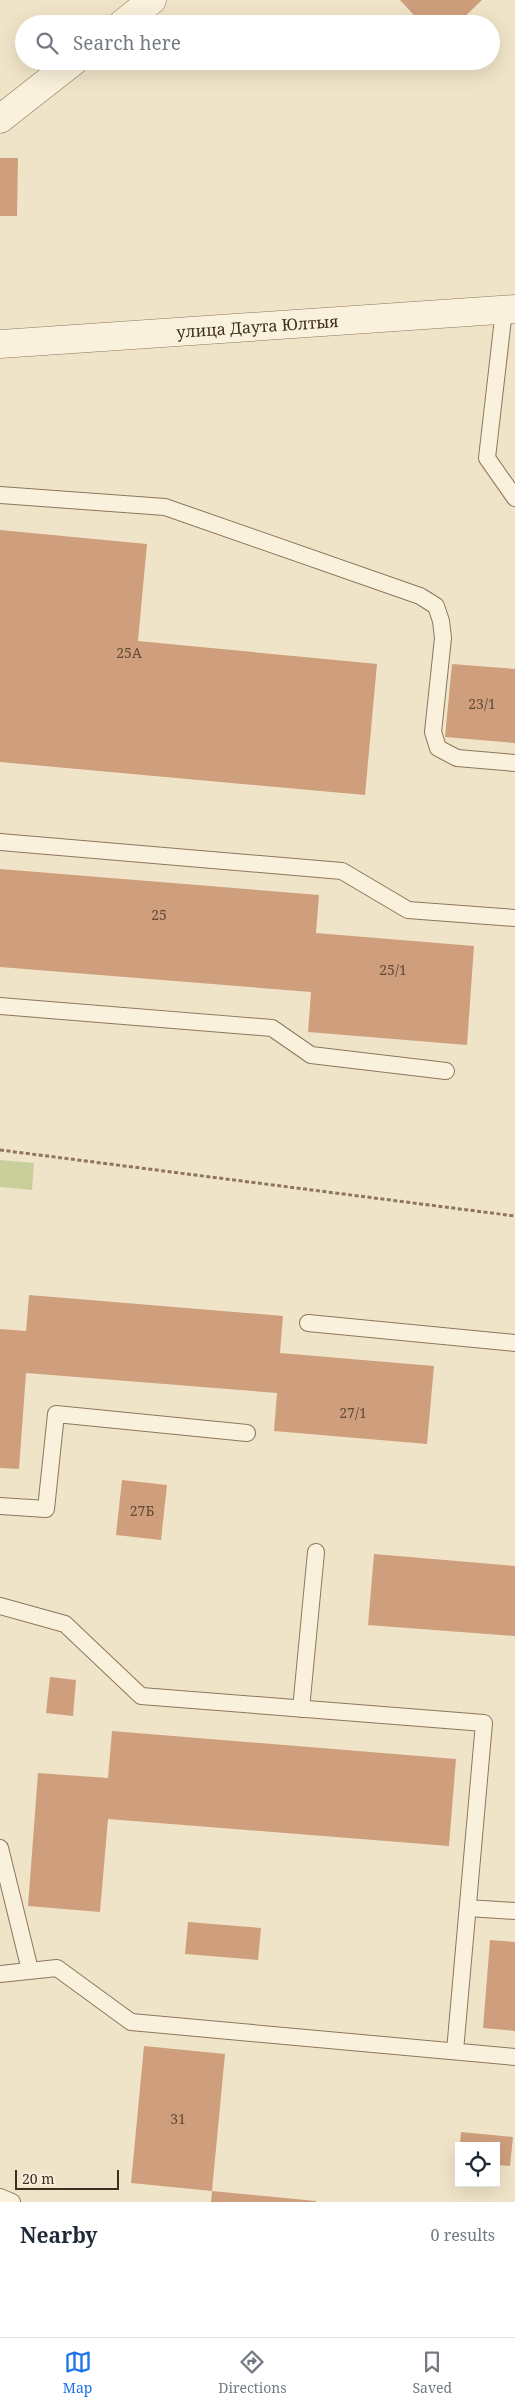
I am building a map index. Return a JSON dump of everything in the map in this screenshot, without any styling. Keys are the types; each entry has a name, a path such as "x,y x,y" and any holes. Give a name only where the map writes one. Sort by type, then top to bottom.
{"street":[{"path":"133,15 152,0"},
{"path":"0,119 63,70"},
{"name":"улица Даута Юлтыя","path":"0,344 510,309"}],"lane":[{"path":"510,309 487,458 515,498"},
{"path":"0,495 165,507 420,596 436,606 441,621 443,638 433,732 438,748 457,758 515,763"},
{"path":"0,842 342,871 408,910 515,918"},
{"path":"0,1006 272,1028 311,1055 446,1071"},
{"path":"308,1323 515,1343"},
{"path":"0,1506 46,1509 56,1414 246,1433"},
{"path":"301,1709 316,1552"},
{"path":"0,1606 65,1624 141,1696 484,1723 455,2051"},
{"path":"0,1848 30,1970"},
{"path":"468,1908 515,1910"},
{"path":"0,1974 57,1968 132,2022 515,2057"},
{"path":"0,2197 12,2202"}],"path":[{"path":"0,1150 515,1216"}],"green space":[{"path":"0,1160 34,1163 32,1190 0,1187"}],"building":[{"path":"400,0 482,0 466,15 414,15"},
{"path":"0,158 18,158 17,216 0,216"},
{"path":"0,530 147,544 138,641 377,664 365,795 0,762"},
{"path":"452,664 515,669 515,743 445,737"},
{"path":"0,869 319,895 316,933 474,946 467,1045 308,1032 311,992 0,967"},
{"path":"29,1295 283,1316 280,1353 434,1366 427,1444 274,1431 277,1393 26,1373 19,1469 0,1468 0,1329 26,1331"},
{"path":"122,1480 167,1485 161,1540 116,1535"},
{"path":"374,1554 515,1566 515,1636 368,1625"},
{"path":"50,1677 76,1680 73,1716 46,1713"},
{"path":"112,1731 456,1759 449,1846 108,1819 100,1912 28,1906 38,1773 108,1778"},
{"path":"188,1922 261,1928 258,1960 185,1954"},
{"path":"490,1940 515,1942 515,2031 483,2028"},
{"path":"144,2046 225,2054 212,2191 131,2183"},
{"path":"461,2132 513,2137 510,2166 500,2165 500,2142 460,2142"},
{"path":"212,2191 316,2201 316,2202 211,2202"}]}
